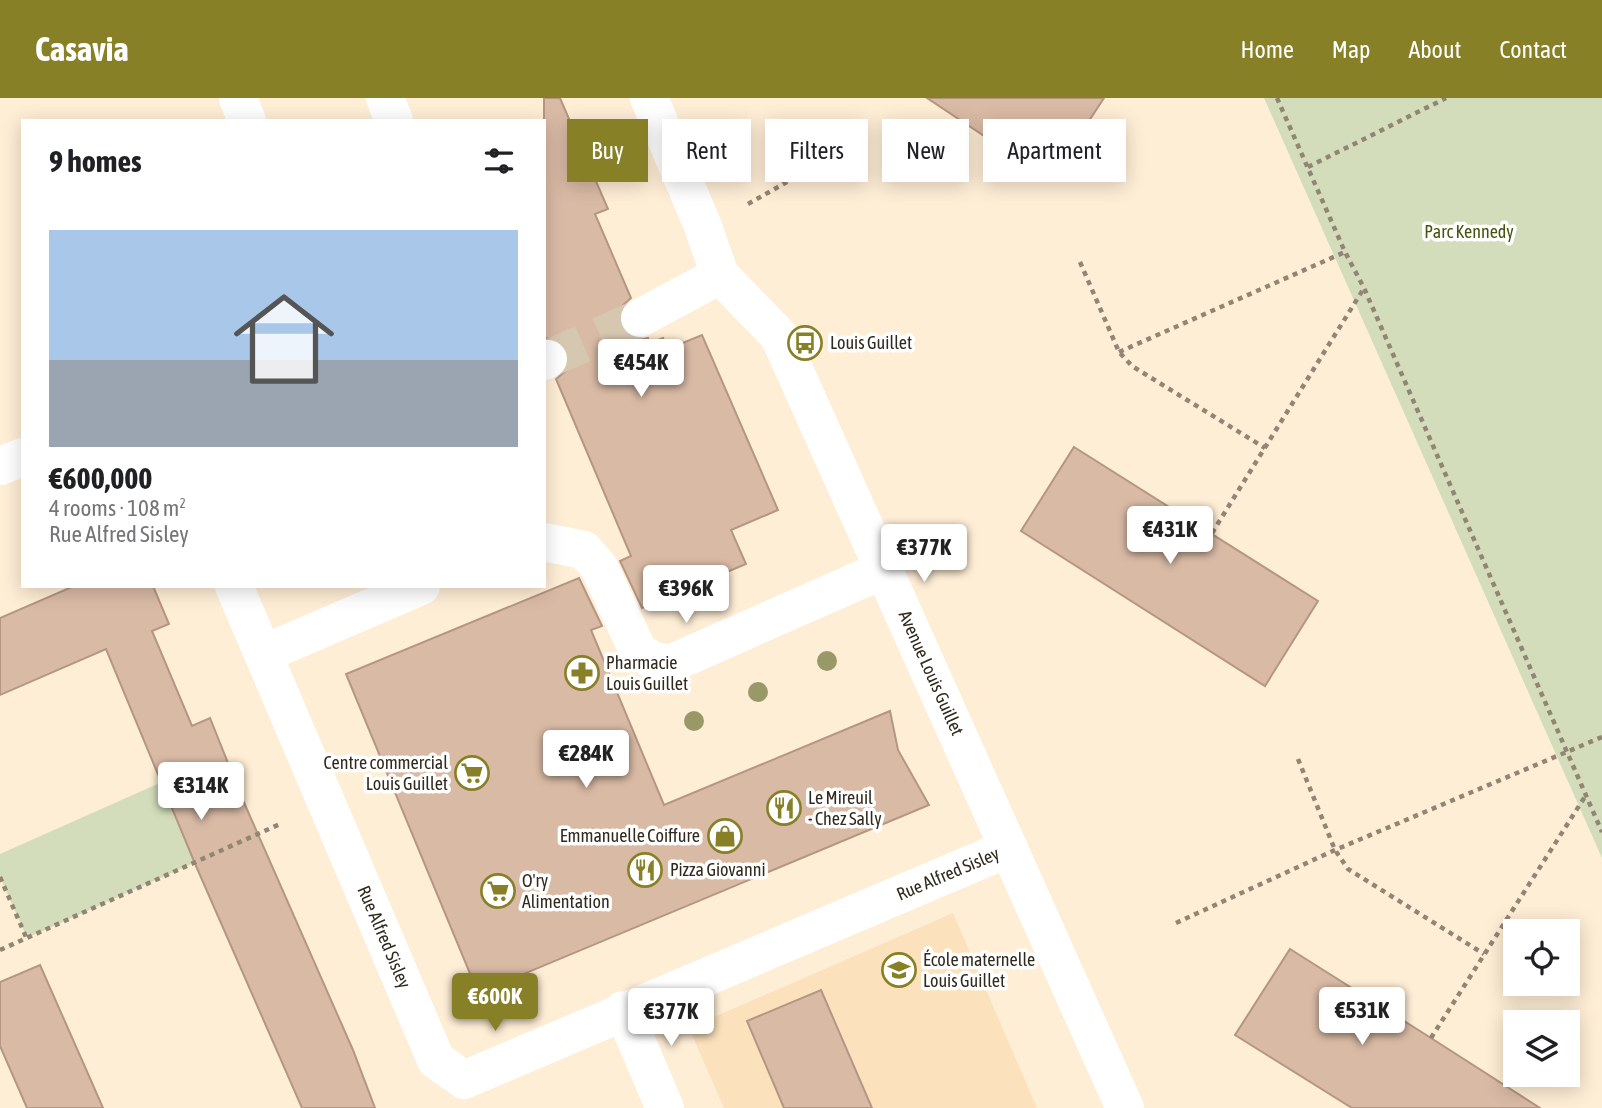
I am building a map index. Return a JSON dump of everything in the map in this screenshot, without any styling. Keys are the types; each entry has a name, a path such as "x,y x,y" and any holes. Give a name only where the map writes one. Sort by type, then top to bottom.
{"street":[{"path":"237,98 246,119"},
{"path":"385,98 393,119"},
{"name":"Avenue Louis Guillet","path":"649,98 702,224 720,275 779,335 1125,1108"},
{"path":"640,318 720,275"},
{"path":"0,466 21,458"},
{"path":"546,542 584,550 599,567 638,651 652,660 670,664 885,569"},
{"name":"Rue Alfred Sisley","path":"235,588 436,1060 464,1080 1009,848"},
{"path":"263,654 416,588"},
{"path":"624,1010 665,1108"}],"path":[{"path":"1277,98 1345,252 1364,288 1602,832"},
{"path":"1428,98 1431,106"},
{"path":"1308,167 1446,98"},
{"path":"702,224 746,205 787,182"},
{"path":"1119,352 1345,252"},
{"path":"1080,262 1119,352 1132,366 1265,448"},
{"path":"1212,533 1364,288"},
{"path":"1176,923 1335,850 1602,737"},
{"path":"1298,759 1335,850 1348,869 1484,954"},
{"path":"1431,1038 1586,795"},
{"path":"0,950 327,802"},
{"path":"0,877 27,938"}],"shaded area":[{"name":"École maternelle Louis Guillet","path":"953,913 1037,1108 724,1108 689,1028"}],"green space":[{"name":"Parc Kennedy","path":"1264,98 1602,98 1602,858"},
{"path":"162,782 196,862 27,938 0,877 0,854"}],"building":[{"path":"544,98 560,98 569,119 567,182 596,182 608,209 595,214 631,298 621,307 618,318 621,329 629,337 639,340 648,338 650,343 663,338 668,349 702,335 778,510 731,530 746,564 642,608 620,561 631,556 556,379 567,370 570,361 568,350 559,340 546,338"},
{"path":"927,98 1104,98 1090,119 983,119 983,135 969,126 969,119 958,119"},
{"path":"1074,447 1318,601 1265,686 1021,531"},
{"name":"Centre commercial Louis Guillet","path":"579,578 602,626 591,630 664,805 890,711 898,750 929,805 478,993 346,674"},
{"path":"69,588 154,588 169,624 152,631 192,726 210,718 242,798 353,1050 375,1108 302,1108 196,866 106,649 0,695 0,618"},
{"path":"1290,949 1503,1084 1503,1087 1507,1087 1540,1108 1352,1108 1235,1035"},
{"path":"40,965 103,1108 27,1108 0,1046 0,982"},
{"path":"821,990 872,1108 784,1108 747,1021"}],"tunnel":[{"path":"548,359 640,318"}],"place":[{"name":"Louis Guillet","path":"805,343"},
{"name":"Pharmacie Louis Guillet","path":"582,673"},
{"name":"Centre commercial Louis Guillet","path":"472,773"},
{"name":"Le Mireuil - Chez Sally","path":"784,808"},
{"name":"Emmanuelle Coiffure","path":"725,836"},
{"name":"Pizza Giovanni","path":"645,870"},
{"name":"O'ry Alimentation","path":"498,891"},
{"name":"École maternelle Louis Guillet","path":"899,970"}]}
